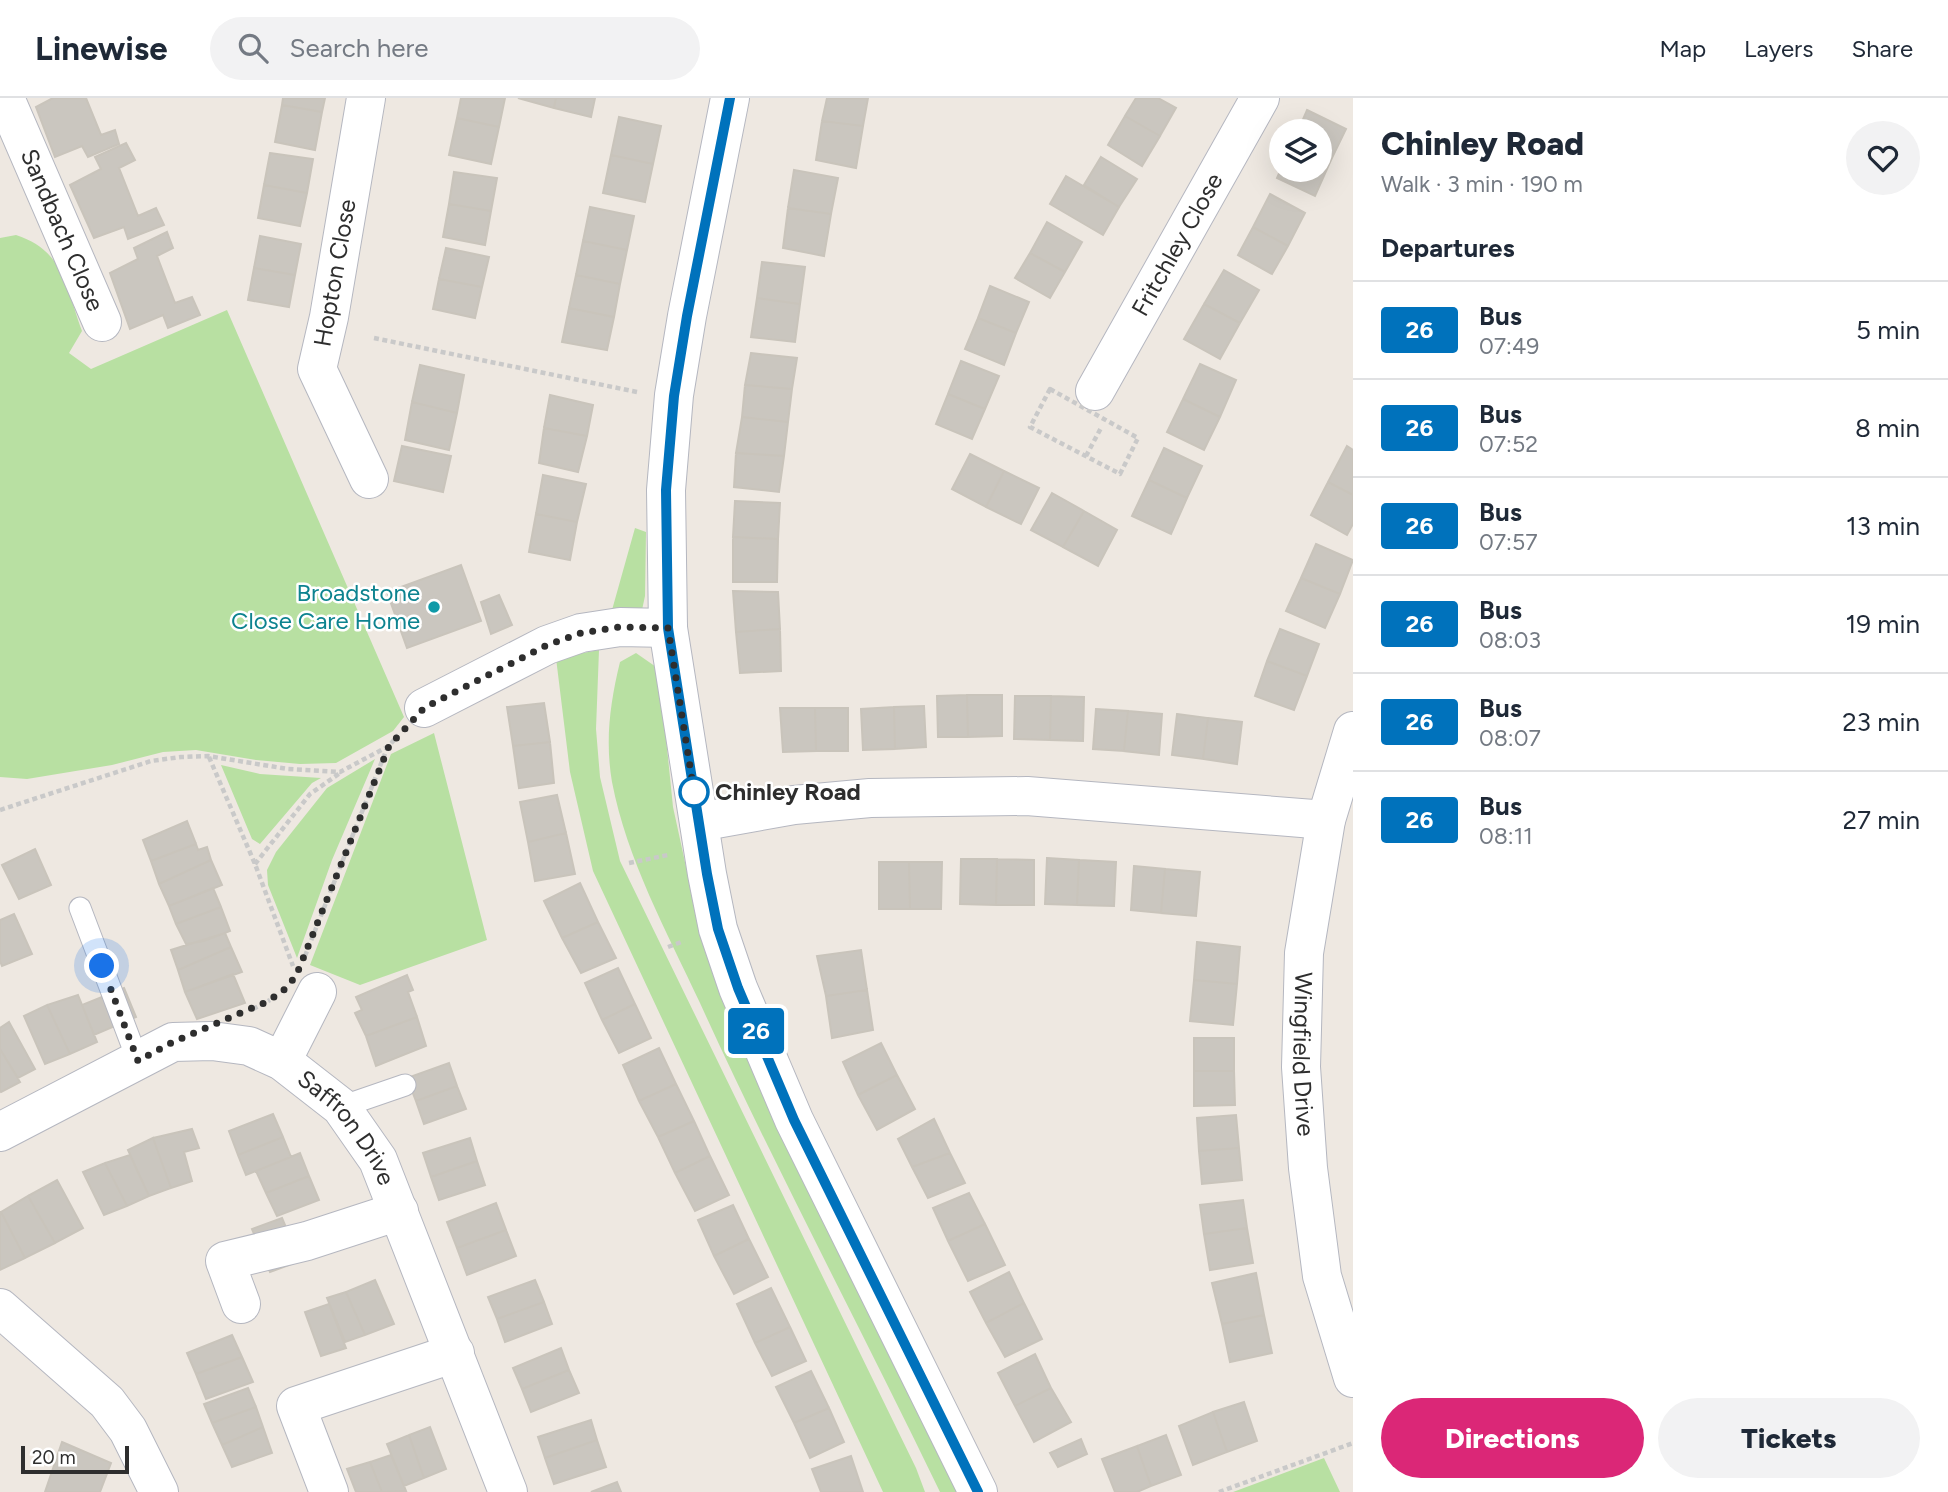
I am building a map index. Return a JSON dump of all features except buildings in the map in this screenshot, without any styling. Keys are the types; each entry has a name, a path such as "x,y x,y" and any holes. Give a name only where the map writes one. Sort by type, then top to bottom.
{"street":[{"name":"Sandbach Close","path":"5,98 102,322"},
{"name":"Hopton Close","path":"366,98 329,317 317,369 369,480"},
{"path":"730,98 701,240 674,396 666,490 668,628 718,929 738,988 804,1142 978,1492"},
{"name":"Fritchley Close","path":"1100,405 1260,98"},
{"path":"424,708 547,645 581,633 620,627 668,628"},
{"name":"Wingfield Drive","path":"1353,731 1326,820 1304,953 1301,1067 1308,1168 1322,1276 1353,1378"},
{"path":"699,822 794,805 870,799 1027,796 1326,820"},
{"path":"282,1061 305,976"},
{"name":"Saffron Drive","path":"0,1132 173,1042 212,1041 249,1046 282,1061 341,1107 378,1160 508,1492"},
{"path":"241,1304 221,1251 307,1241 399,1211"},
{"path":"0,1308 107,1402 128,1430 159,1492"},
{"path":"329,1492 296,1406 455,1353"}],"lane":[{"path":"80,908 138,1061"},
{"path":"341,1107 405,1085"}],"path":[{"path":"374,338 641,393"},
{"path":"1050,389 1100,405 1138,438 1120,474 1030,427 1050,389"},
{"path":"1086,456 1100,405"},
{"path":"255,864 310,793 340,772 389,746 424,708"},
{"path":"305,976 389,746"},
{"path":"0,810 151,761 208,756 242,763 340,772"},
{"path":"208,756 305,976"},
{"path":"243,1013 274,998"},
{"path":"1219,1492 1353,1443"}],"green space":[{"path":"16,235 45,251 61,273 82,331 69,353 91,369 227,310 404,717 393,731 336,763 300,764 256,760 196,750 163,752 112,765 27,779 0,777 0,238"},
{"path":"635,528 646,532 645,596 642,610 612,610"},
{"path":"599,650 596,729 600,777 620,861 916,1468 925,1492 883,1492 593,871 570,772 556,658"},
{"path":"636,653 659,669 673,807 698,922 968,1492 940,1492 758,1126 638,867 619,811 609,752 611,707 620,662"},
{"path":"434,733 487,940 360,985 310,965 391,754"},
{"path":"375,759 332,860 297,958 268,885 267,870 276,852 327,788"},
{"path":"221,765 260,774 321,778 312,783 260,844 252,839"},
{"path":"1324,1458 1340,1492 1233,1492"}],"bus line":[{"name":"26","path":"730,98 687,316 674,396 666,490 668,628 707,874 718,929 738,988 794,1120 978,1492"}],"place":[{"name":"Broadstone Close Care Home","path":"434,607"},
{"name":"Chinley Road","path":"694,792"}],"route":[{"path":"102,966 138,1061 173,1042 233,1018 282,992 296,976 389,746 424,708 547,645 581,633 620,627 668,628 695,798 694,792"}]}
